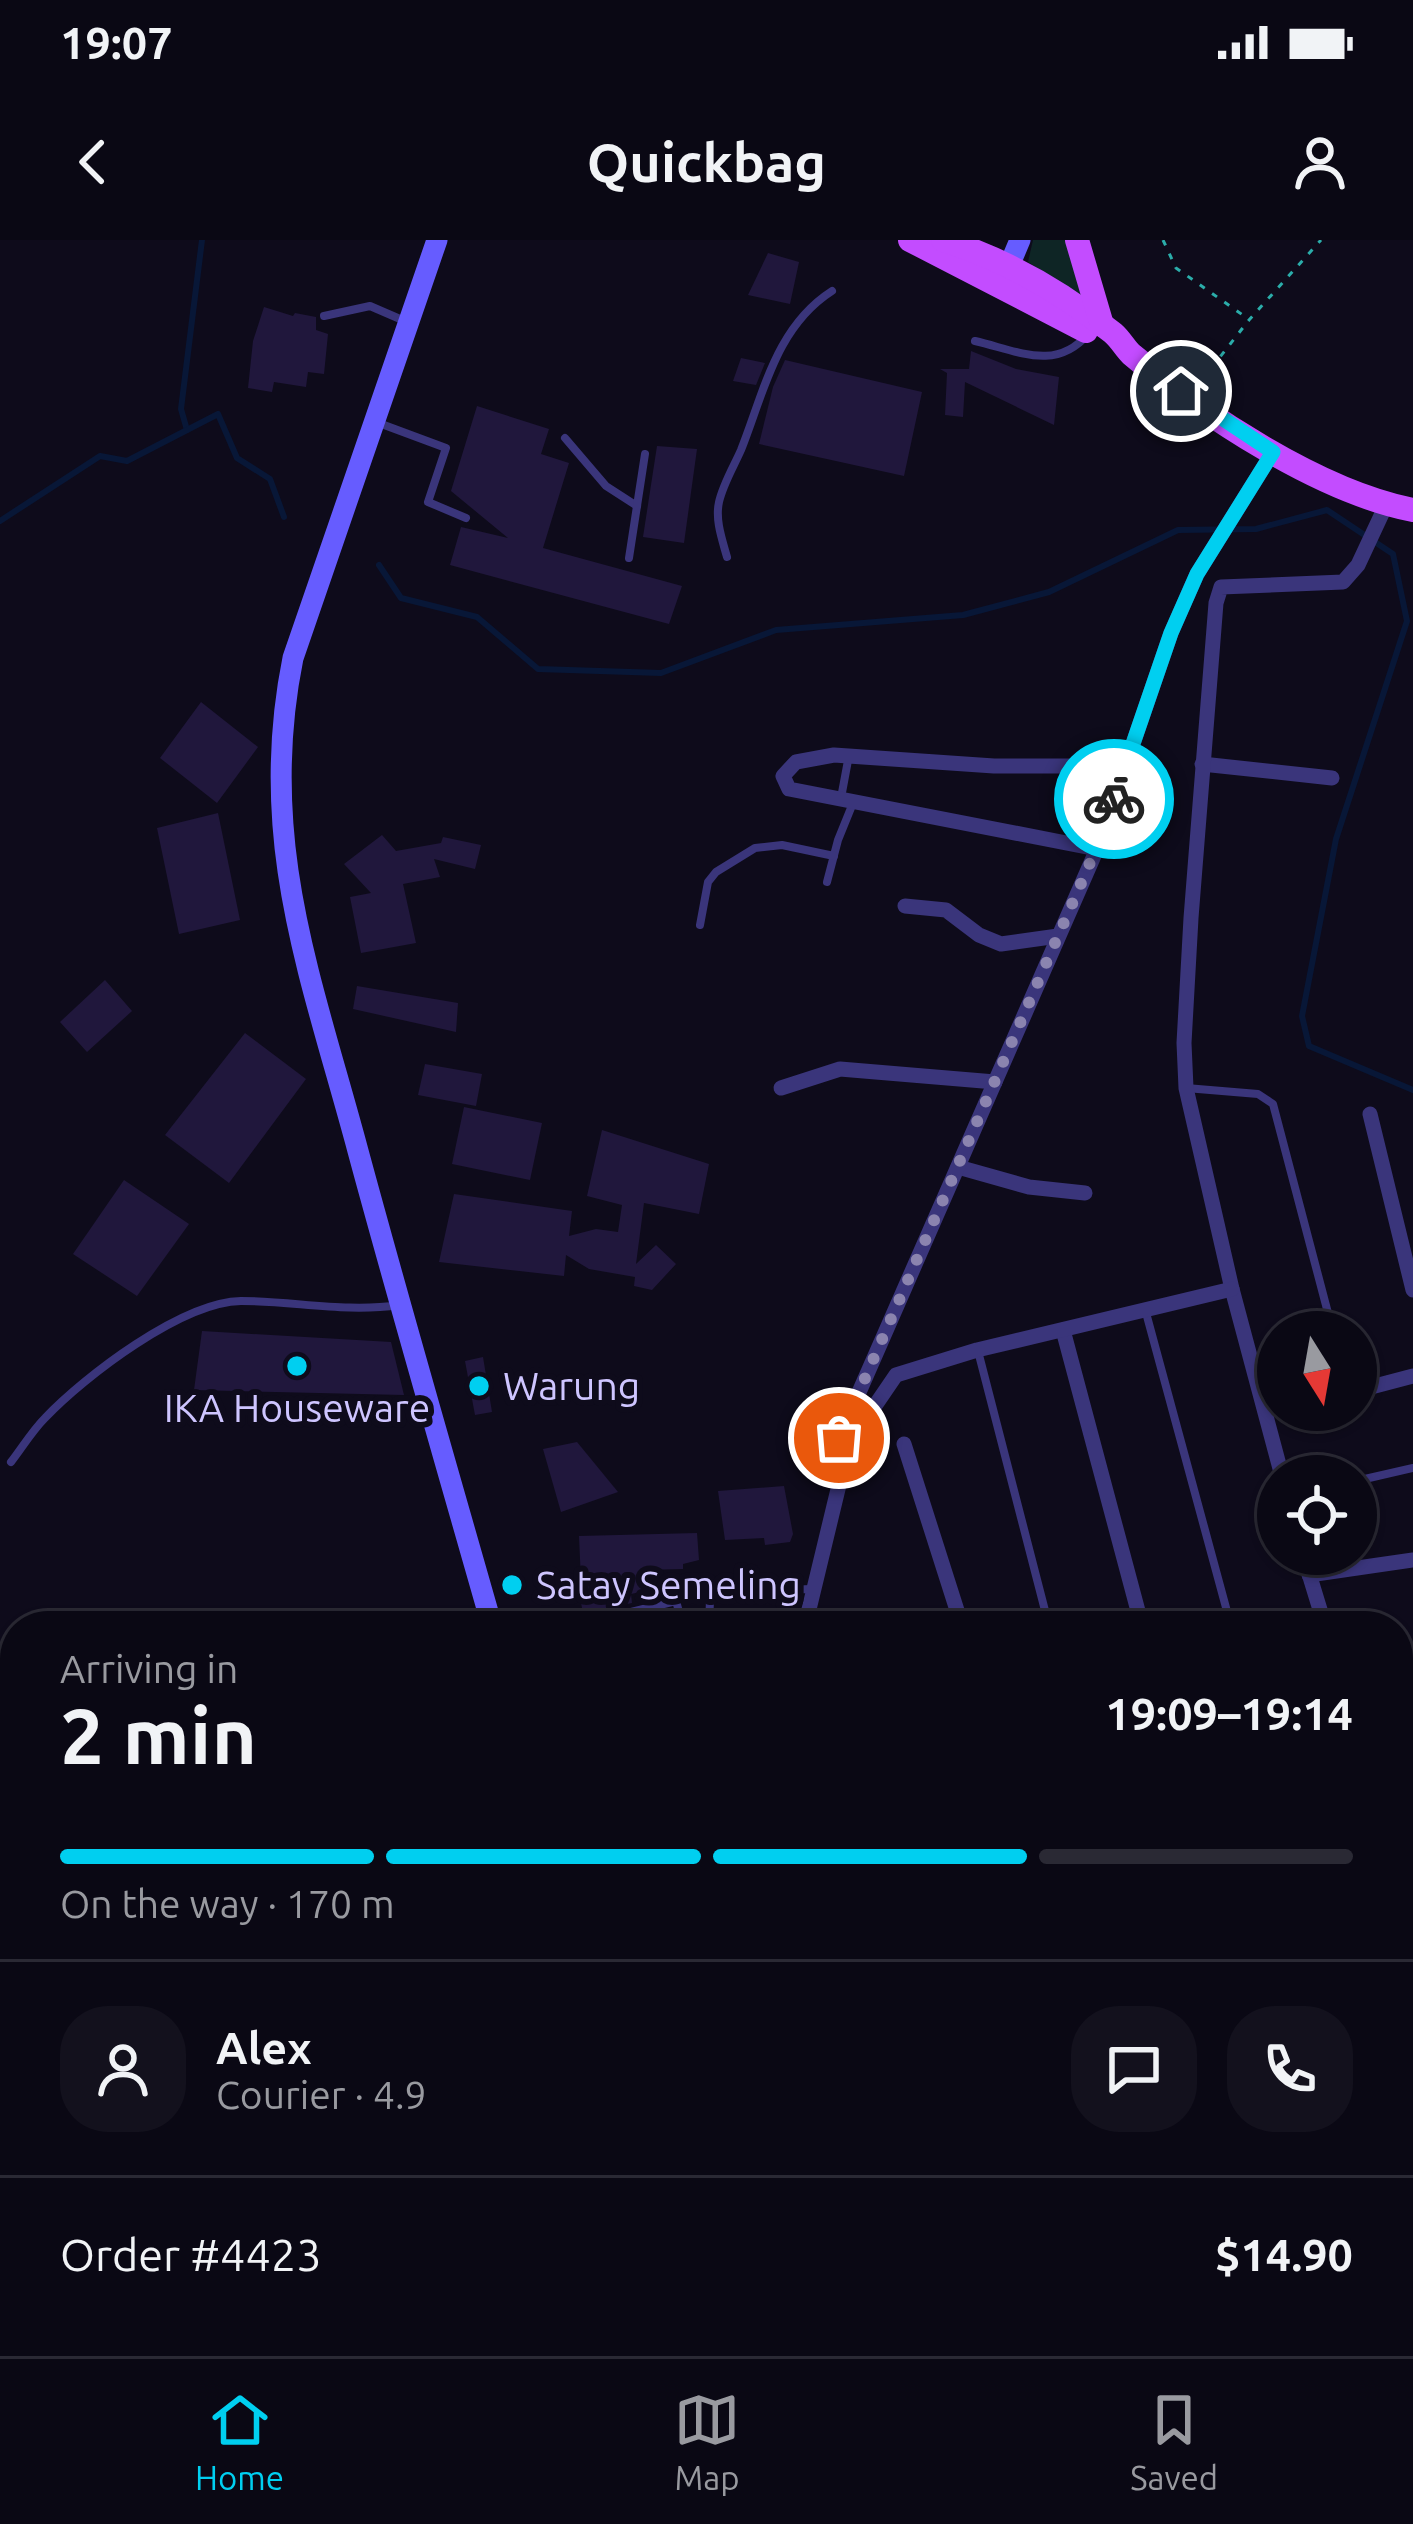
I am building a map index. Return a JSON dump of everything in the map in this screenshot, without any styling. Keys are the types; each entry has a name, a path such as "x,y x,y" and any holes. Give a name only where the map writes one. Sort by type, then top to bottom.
{"main road":[{"path":"437,240 292,658 283,714 279,798 292,904 321,1030 488,1611"},
{"path":"910,240 982,256"},
{"path":"943,240 982,256 1005,276 1096,329 1273,452 1386,505 1413,510"},
{"path":"1005,276 1020,240"},
{"path":"1077,240 1096,329"}],"street":[{"path":"839,1485 833,1457 839,1438 1096,849 1171,633 1200,568 1273,452"},
{"path":"1200,568 1221,587 1343,582 1358,565 1386,505"},
{"path":"1221,587 1202,764 1184,1043 1186,1088 1232,1289 1257,1362"},
{"path":"1096,849 788,789 783,776 786,769 806,759 849,755 994,766 1125,766"},
{"path":"1202,764 1332,778"},
{"path":"905,906 946,910 1001,944 1058,936"},
{"path":"782,1088 840,1069 994,1082"},
{"path":"1370,1114 1413,1290"},
{"path":"958,1167 1029,1187 1085,1193"},
{"path":"808,1611 839,1485 888,1382 908,1370 977,1350 1232,1289"},
{"path":"1063,1330 1138,1611"},
{"path":"1377,1385 1413,1376"},
{"path":"904,1444 957,1611"},
{"path":"1377,1565 1413,1560"},
{"path":"1309,1575 1320,1611"}],"lane":[{"path":"727,557 719,528 719,502 773,361 790,329 832,291"},
{"path":"324,316 370,306 409,323"},
{"path":"975,341 1062,356 1096,329"},
{"path":"374,422 446,448 428,502 466,518"},
{"path":"565,438 606,486 637,506"},
{"path":"629,557 645,454"},
{"path":"827,882 847,801 849,755"},
{"path":"700,925 709,882 716,872 754,848 782,845 834,856"},
{"path":"1186,1088 1258,1094 1273,1104 1327,1311"},
{"path":"11,1462 45,1418 143,1337 204,1308 236,1301 371,1309 400,1305"},
{"path":"1145,1308 1227,1611"},
{"path":"977,1350 1045,1611"},
{"path":"1377,1476 1413,1468"},
{"path":"710,1611 710,1600 720,1592 812,1588"},
{"path":"635,1611 676,1601 679,1611"}],"path":[{"path":"1163,240 1176,268 1249,320"},
{"path":"1189,398 1249,320 1322,240"}],"green space":[{"path":"1033,240 1067,240 1088,300 1028,262"}],"building":[{"path":"768,253 799,262 790,304 748,295"},
{"path":"264,307 316,317 316,330 328,334 324,374 308,372 306,387 274,382 272,392 248,388 253,341"},
{"path":"971,351 1016,369 1059,377 1054,425 965,382 963,417 945,415 947,373 940,369 969,369"},
{"path":"741,358 765,363 756,385 733,381"},
{"path":"785,360 922,392 904,476 759,444"},
{"path":"477,406 549,429 541,454 569,463 543,548 682,586 669,624 450,565 461,527 508,538 451,491"},
{"path":"657,446 697,449 684,543 643,537"},
{"path":"201,702 258,747 217,803 160,758"},
{"path":"218,813 240,920 179,934 157,828"},
{"path":"382,835 396,851 441,843 443,837 481,845 475,869 434,859 440,877 403,884 416,943 361,953 350,897 371,893 344,864"},
{"path":"105,980 132,1011 87,1052 60,1022"},
{"path":"357,986 458,1003 456,1032 353,1009"},
{"path":"245,1033 306,1079 229,1183 165,1135"},
{"path":"425,1064 482,1074 476,1106 418,1095"},
{"path":"464,1107 542,1123 530,1180 452,1164"},
{"path":"602,1130 709,1164 699,1214 644,1203 636,1264 656,1245 676,1264 652,1290 634,1286 635,1277 589,1269 566,1255 564,1276 439,1262 454,1194 572,1211 569,1236 596,1229 618,1232 622,1205 587,1196"},
{"path":"124,1180 189,1224 137,1296 73,1254"},
{"name":"IKA Houseware","path":"202,1331 391,1342 404,1395 194,1390"},
{"name":"Warung","path":"483,1357 492,1412 475,1415 465,1361"},
{"path":"577,1442 618,1492 561,1512 543,1449"},
{"path":"784,1486 793,1534 790,1542 765,1545 764,1538 725,1540 718,1491"},
{"path":"697,1533 699,1560 683,1564 683,1569 641,1570 645,1591 631,1594 632,1603 583,1611 577,1582 581,1581 579,1536"}],"waterway":[{"path":"187,430 181,409 202,240"},
{"path":"0,521 100,456 127,461 218,414 237,458 270,479 284,517"},
{"path":"379,565 401,598 477,617 538,669 661,673 776,630 963,615 1049,592 1178,530 1256,529 1327,510 1393,554 1407,621 1336,839 1302,1016 1309,1046 1413,1090"}],"way so far":[{"path":"839,1438 1114,799"}],"place":[{"name":"IKA Houseware","path":"297,1366"},
{"name":"Warung","path":"479,1386"},
{"name":"Satay Semeling","path":"512,1585"}],"route":[{"path":"1114,799 1171,633 1197,574 1273,452 1181,391"}]}
